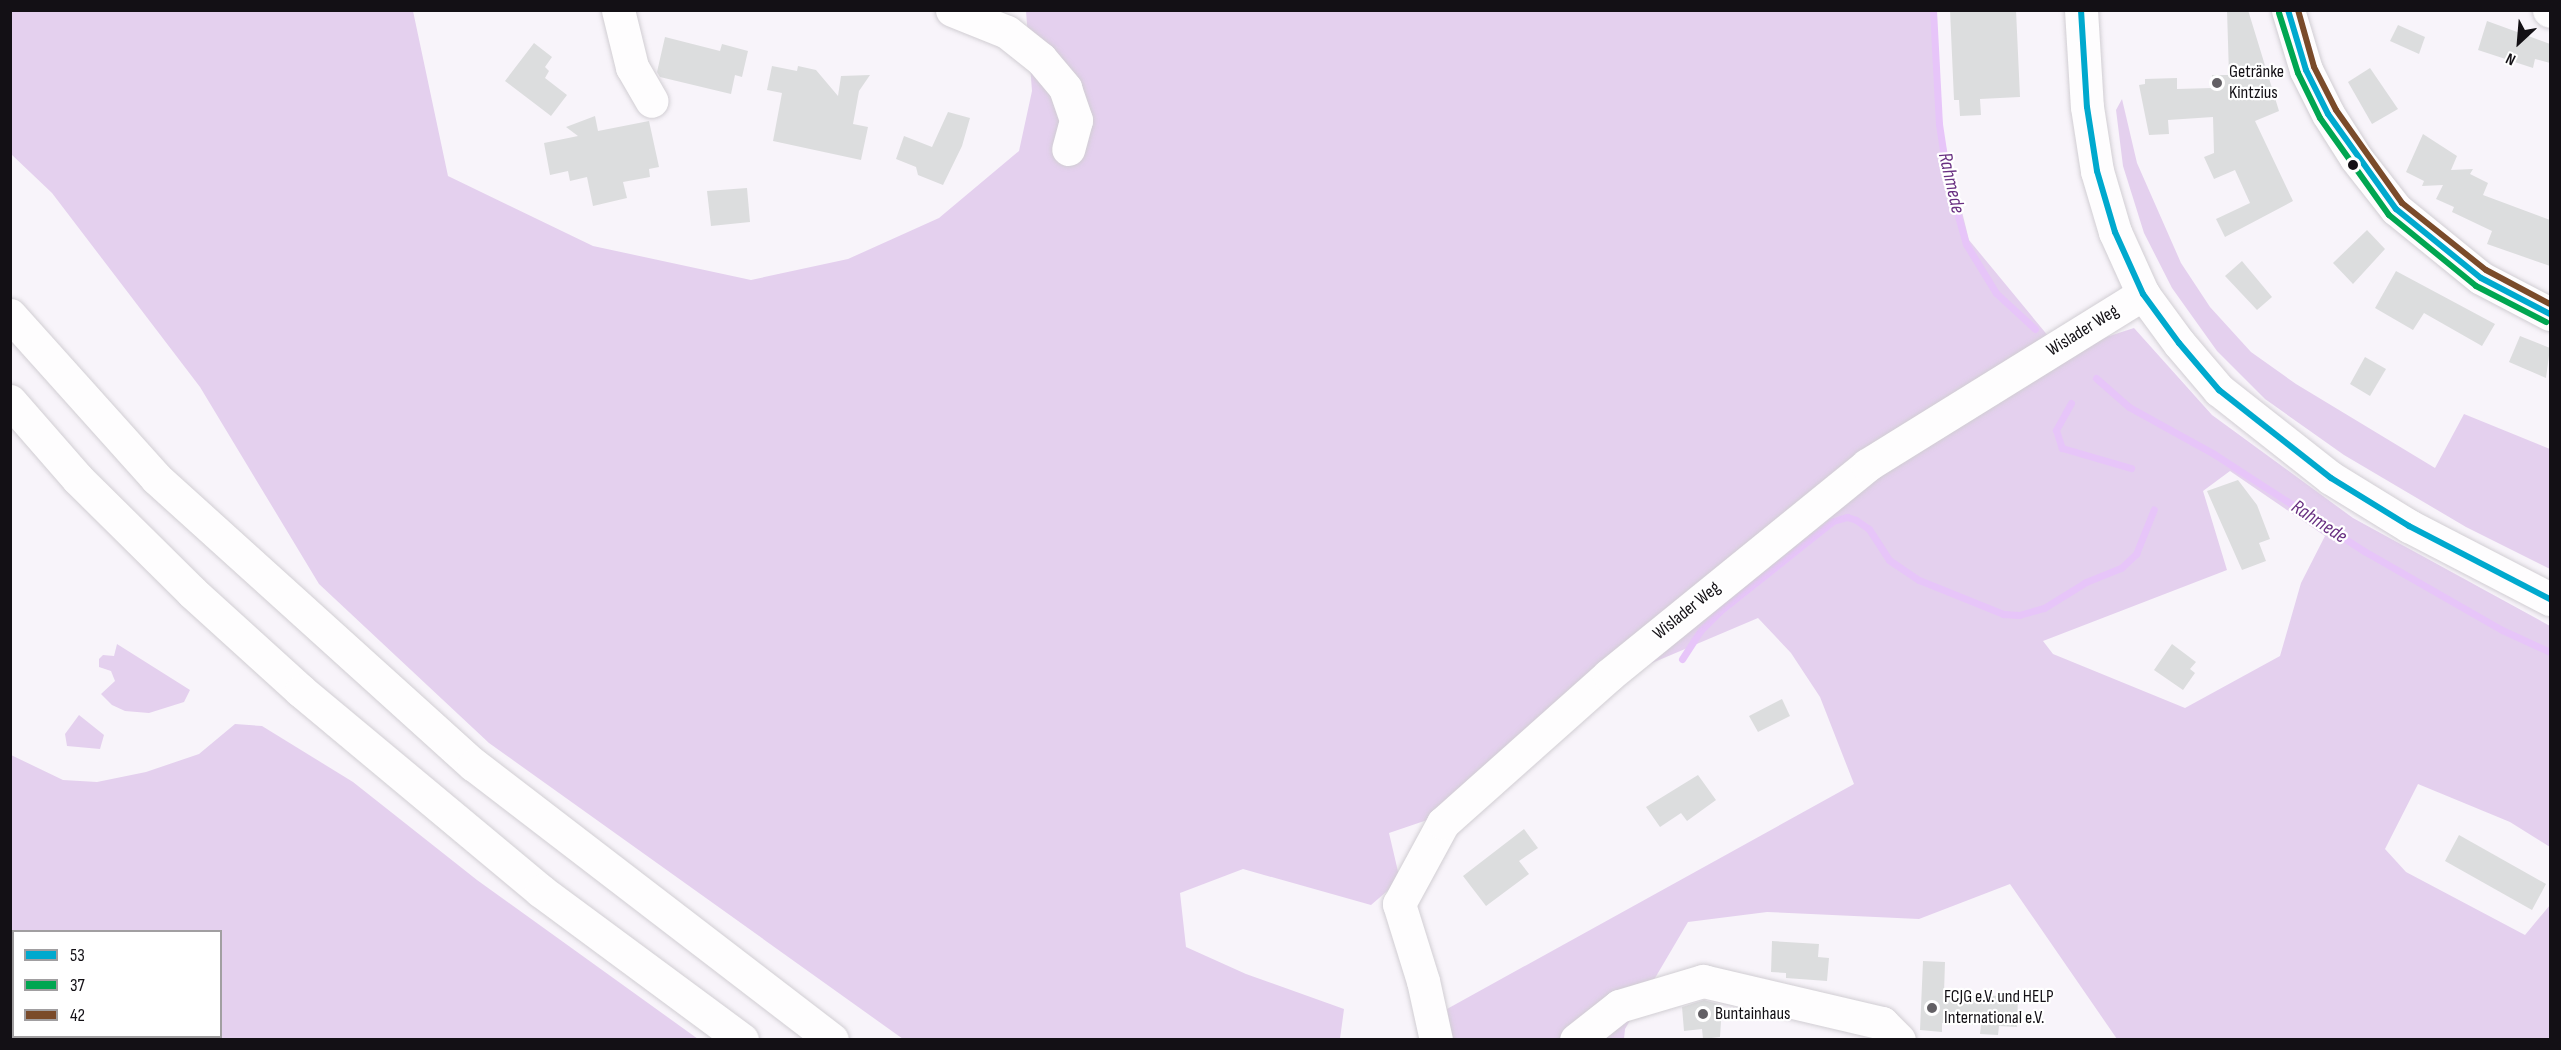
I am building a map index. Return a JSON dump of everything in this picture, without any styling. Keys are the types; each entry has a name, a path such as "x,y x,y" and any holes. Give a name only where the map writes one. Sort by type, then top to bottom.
{"main road":[{"path":"618,10 632,67 652,101"},
{"path":"952,10 1007,32 1041,59 1065,88 1076,120 1068,149"},
{"path":"2081,10 2084,84 2097,171 2115,232 2143,294 2219,390 2277,440 2331,478 2409,526 2550,599"},
{"path":"2288,10 2306,70 2328,114 2356,158 2396,209 2481,278 2550,314"},
{"name":"Wislader Weg","path":"1436,1040 1423,981 1399,904 1443,823 1609,675 1867,465 2143,294"},
{"path":"10,315 156,478 474,765 832,1040"},
{"path":"10,401 78,479 184,584 302,691 541,891 742,1040"},
{"path":"1576,1040 1619,1006 1703,981 1882,1023 1899,1040"}],"shaded area":[{"path":"10,11 413,11 448,176 593,246 751,280 848,259 939,218 1019,151 1032,91 1026,11 1935,11 1943,135 1969,240 2049,337 1439,816 1389,833 1400,880 1371,905 1243,869 1180,893 1186,947 1246,974 1344,1009 1340,1039 903,1039 489,743 319,584 200,387 52,193 11,154"},
{"path":"2122,99 2137,163 2181,263 2210,307 2251,352 2296,384 2435,468 2464,414 2550,449 2550,569 2466,527 2344,455 2265,399 2217,351 2172,288 2144,233 2123,166 2116,110"},
{"path":"2134,328 2212,415 2353,518 2550,626 2550,847 2510,822 2418,784 2385,849 2406,872 2525,935 2550,905 2550,1039 2117,1039 2010,884 1919,919 1767,912 1688,922 1625,1029 1624,1039 1452,1039 1447,1009 1854,784 1820,697 1791,653 1758,618 1612,680 1814,518 2091,342","holes":["2230,471 2325,536 2301,583 2280,656 2185,708 2053,654 2043,641 2227,570 2203,491"]},
{"path":"117,644 190,690 184,702 149,713 125,711 112,705 101,694 115,681 111,671 99,667 99,659 103,655 114,656"},
{"path":"79,715 104,735 100,749 67,746 65,734"},
{"path":"235,724 262,726 353,782 477,880 698,1039 11,1039 11,755 63,780 97,782 146,772 199,754"}],"building":[{"path":"1950,10 2016,10 2020,97 1980,99 1981,115 1960,116 1959,100 1954,100"},
{"path":"2227,10 2248,10 2279,111 2255,121 2293,201 2225,237 2216,219 2250,203 2235,170 2214,179 2204,157 2214,153 2213,117 2168,120 2169,134 2149,135 2139,85 2145,84 2145,79 2177,78 2177,89 2212,88 2212,75 2229,75"},
{"path":"2487,21 2550,44 2550,63 2535,59 2533,68 2478,50"},
{"path":"2398,25 2425,37 2419,54 2390,41"},
{"path":"665,37 720,51 722,44 748,51 742,77 735,75 731,94 660,77 657,72"},
{"path":"534,43 552,57 545,67 549,71 545,78 567,95 551,116 505,81"},
{"path":"772,66 797,71 798,66 816,70 838,96 841,76 870,75 859,91 853,124 868,127 861,160 773,141 782,93 767,90"},
{"path":"2370,68 2398,109 2372,124 2348,82"},
{"path":"948,112 970,118 962,146 943,185 918,175 916,167 896,159 904,136 932,147"},
{"path":"595,116 598,131 649,121 659,167 649,169 650,177 623,182 627,198 593,206 587,177 570,181 568,171 550,175 544,143 578,136 566,127"},
{"path":"2423,134 2457,156 2451,170 2473,169 2470,174 2488,183 2483,195 2550,220 2550,266 2487,244 2492,231 2452,212 2454,207 2436,199 2443,185 2422,186 2424,181 2406,172"},
{"path":"747,188 750,222 711,226 707,191"},
{"path":"2367,230 2385,249 2353,284 2333,263"},
{"path":"2242,261 2272,297 2257,310 2225,276"},
{"path":"2396,271 2495,324 2482,346 2424,313 2413,330 2375,308"},
{"path":"2520,336 2550,348 2546,378 2509,362"},
{"path":"2365,357 2386,369 2370,396 2350,384"},
{"path":"2238,480 2257,505 2270,539 2259,543 2266,561 2242,570 2207,491"},
{"path":"2172,644 2196,662 2190,669 2195,673 2183,690 2154,670"},
{"path":"1782,699 1790,716 1758,732 1749,716"},
{"path":"1698,775 1716,800 1687,821 1681,813 1660,827 1646,807"},
{"path":"1524,829 1538,848 1519,861 1529,874 1486,906 1463,876"},
{"path":"2459,835 2546,884 2532,910 2445,861"},
{"path":"1772,941 1819,944 1818,957 1829,958 1827,981 1786,978 1786,973 1771,972"},
{"path":"1923,961 1945,962 1944,993 2018,997 2017,1027 1999,1026 1998,1035 1980,1034 1981,1025 1942,1023 1942,1032 1920,1030"},
{"name":"Buntainhaus","path":"1704,1000 1722,1005 1720,1037 1703,1039 1702,1029 1684,1031 1682,1007"}],"waterway":[{"name":"Rahmede","path":"1933,10 1939,124 1947,177 1966,244 1996,293 2035,329"},
{"name":"Rahmede","path":"2096,378 2129,407 2214,454 2364,551 2502,630 2550,652"},
{"path":"2071,403 2056,430 2062,448 2131,468"},
{"path":"1682,659 1701,630 1720,611 1833,521 1847,517 1856,520 1869,529 1889,560 1919,580 2003,614 2019,615 2044,608 2086,582 2121,568 2136,554 2154,509"}],"transit line":[{"name":"53","path":"2081,10 2087,107 2097,171 2115,232 2143,294 2179,343 2219,390 2331,478 2409,526 2550,599"},
{"name":"53","path":"2288,10 2306,70 2328,114 2396,209 2481,278 2550,314"},
{"name":"42","path":"2298,10 2314,67 2336,110 2402,203 2486,270 2550,304"},
{"name":"37","path":"2279,13 2298,73 2320,118 2389,215 2476,286 2546,322"}],"place":[{"name":"Getränke Kintzius","path":"2217,83"},
{"name":"FCJG e.V. und HELP International e.V.","path":"1932,1008"},
{"name":"Buntainhaus","path":"1703,1014"}]}
